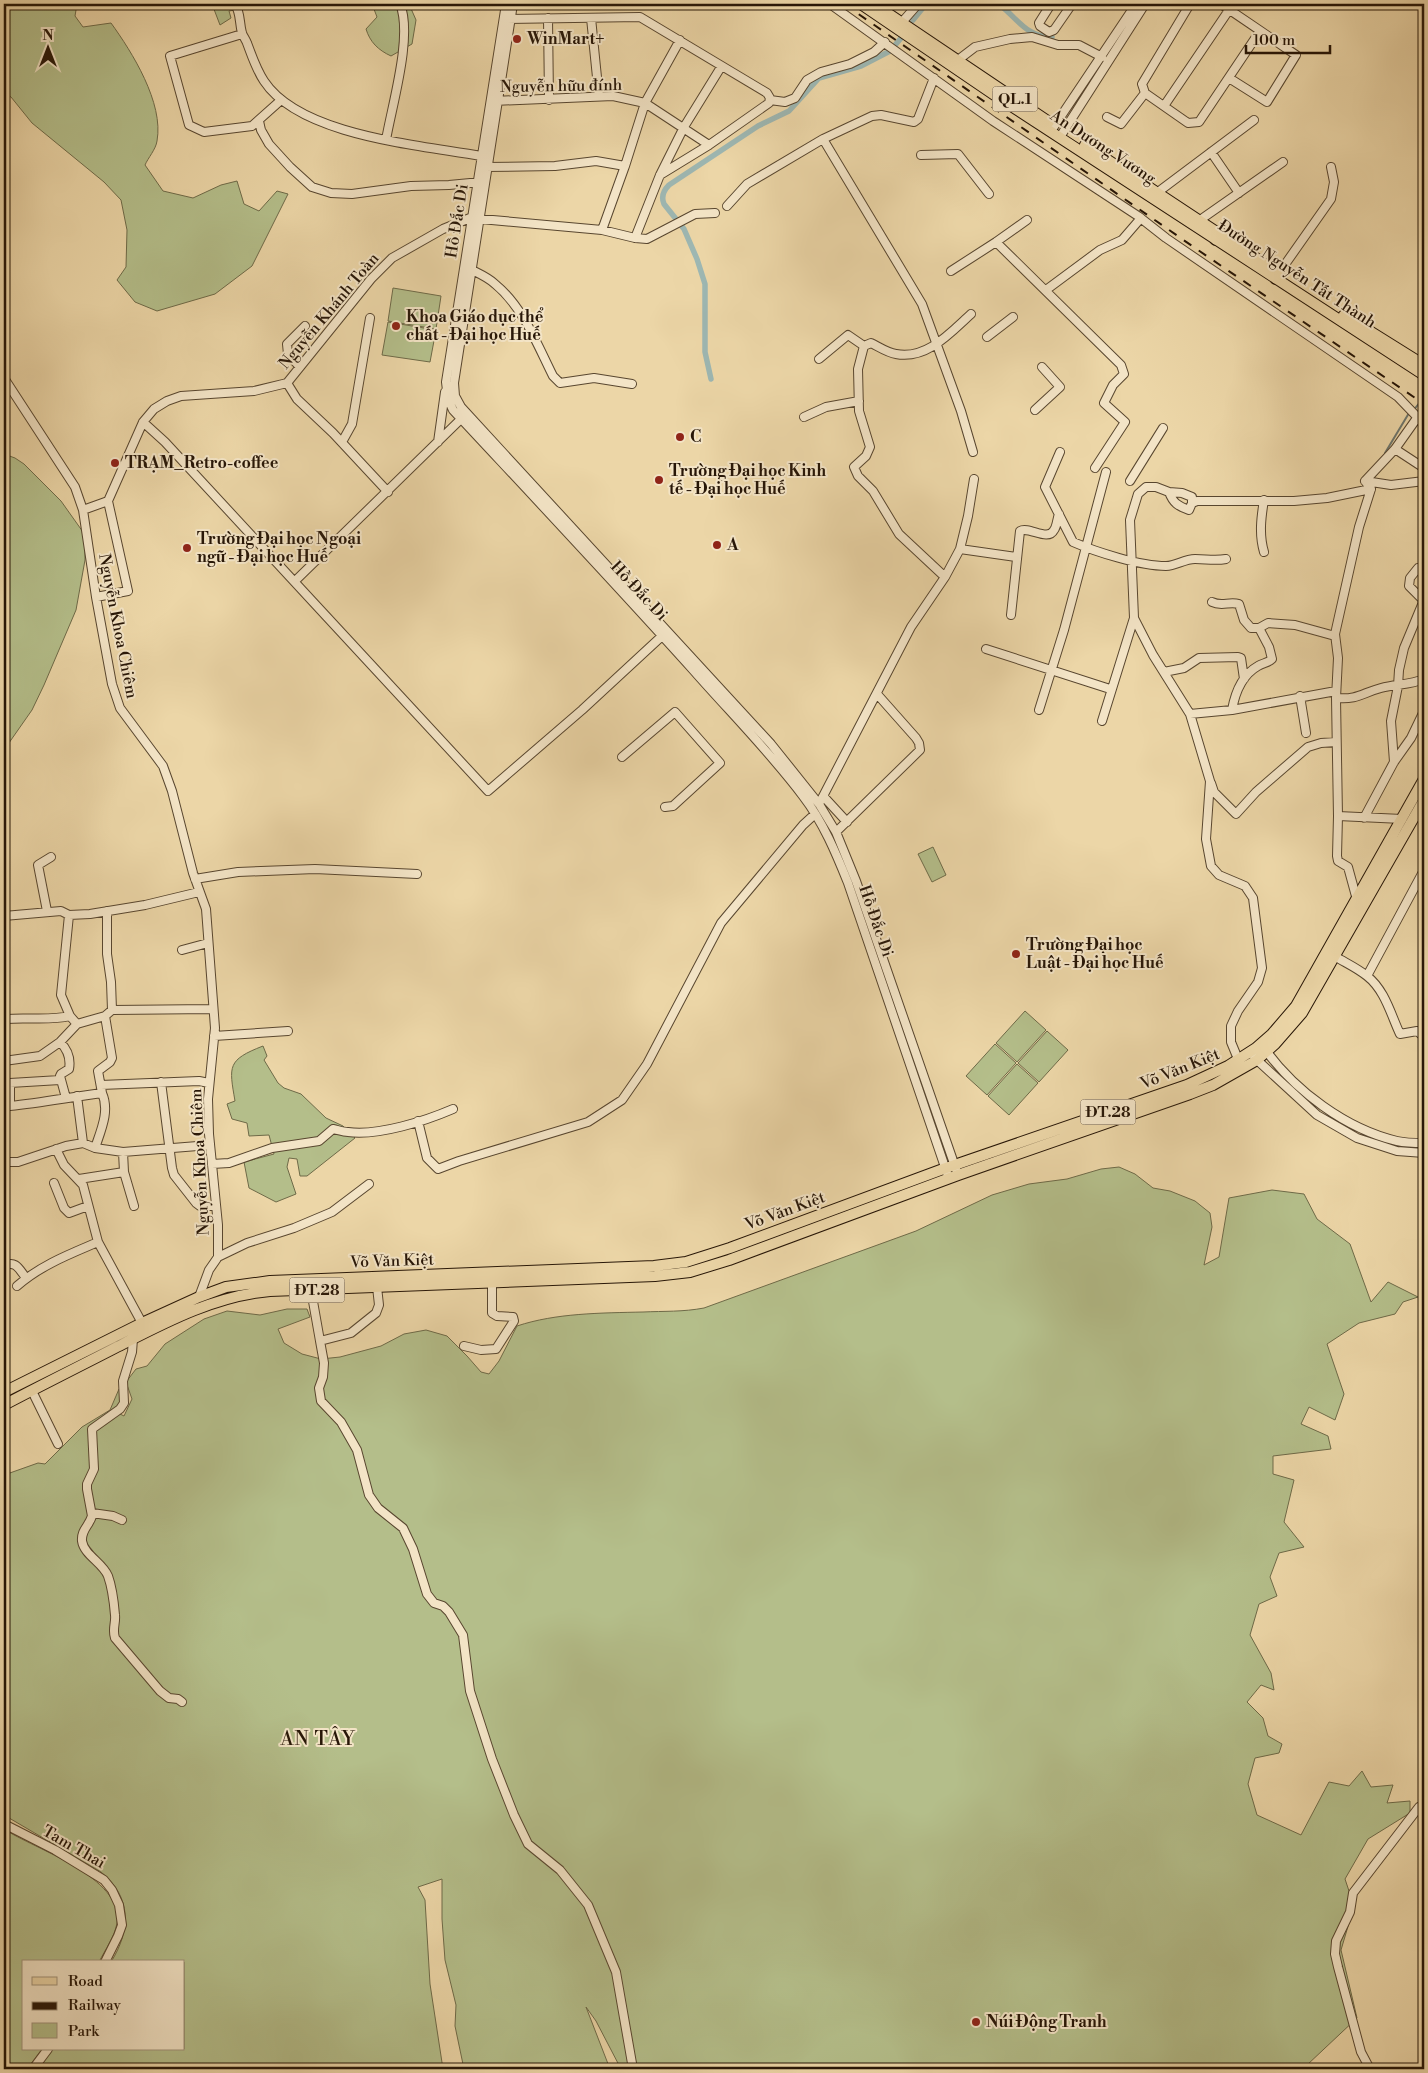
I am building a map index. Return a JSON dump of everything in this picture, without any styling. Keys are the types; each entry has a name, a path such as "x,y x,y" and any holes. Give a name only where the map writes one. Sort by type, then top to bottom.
{"main road":[{"name":"An Dương Vương","path":"869,5 903,21 1057,131"},
{"name":"An Dương Vương","path":"869,5 1156,195"},
{"name":"Đường Nguyễn Tất Thành","path":"1156,195 1200,220 1218,237"},
{"name":"Đường Nguyễn Tất Thành","path":"1156,195 1424,375"},
{"name":"Đường Nguyễn Tất Thành","path":"1277,276 1424,365"},
{"name":"Võ Văn Kiệt","path":"4,1392 142,1323 201,1302 221,1300 254,1292 311,1290 377,1282 654,1271 690,1272 729,1260 952,1172 1084,1126 1198,1091 1234,1074 1302,1013 1336,957 1357,900 1421,798 1424,779"},
{"name":"Võ Văn Kiệt","path":"1264,1048 1296,1006 1343,935 1406,822"},
{"name":"Võ Văn Kiệt","path":"1084,1126 1187,1084 1238,1059 1254,1056"},
{"name":"Võ Văn Kiệt","path":"4,1405 132,1339 226,1287 247,1283 492,1283 654,1271"}],"street":[{"path":"386,140 405,31 400,4"},
{"name":"Hồ Đắc Di","path":"506,4 507,19"},
{"name":"Hồ Đắc Di","path":"451,397 486,182 494,101 507,19 513,4"},
{"path":"830,4 897,50 956,96 1141,218 1407,404 1416,417 1424,424"},
{"path":"903,21 918,4"},
{"path":"1051,4 1039,23 1040,26 1049,32 1054,30 1072,4"},
{"path":"1057,131 1136,4"},
{"path":"1101,63 1145,4"},
{"path":"1190,4 1142,84 1145,93 1188,123 1199,122 1260,31"},
{"path":"1221,4 1296,55 1267,102 1228,78"},
{"path":"238,5 242,34 263,80 280,101 311,118 361,134 481,156"},
{"path":"1164,106 1229,10"},
{"path":"507,19 640,17 767,93 770,100"},
{"path":"548,18 549,100"},
{"path":"591,18 599,96"},
{"path":"242,34 170,56 188,122 192,128 198,131 210,132 252,126 280,101"},
{"path":"958,60 975,47 1010,39 1032,37 1058,44 1079,45 1101,63"},
{"path":"602,230 645,103 680,40"},
{"path":"770,100 785,102 794,98 808,80 821,72 850,64 874,52 886,43"},
{"path":"636,238 660,175 684,127 721,67"},
{"path":"727,206 746,184 823,139 872,116 880,115 906,121 916,121 934,78"},
{"path":"1107,117 1121,124 1145,93"},
{"name":"Nguyễn hữu đính","path":"494,101 613,96 645,103 709,144"},
{"path":"660,175 709,144 769,103 770,100"},
{"name":"Hồ Đắc Di","path":"478,432 453,410 446,382 476,182 494,101"},
{"path":"1156,195 1254,120"},
{"path":"259,121 261,130 269,144 290,167 312,187 331,193 352,194 411,186 449,186 486,182"},
{"path":"823,139 922,304 961,411 973,452"},
{"path":"1211,152 1239,192"},
{"path":"921,155 958,154 989,194"},
{"path":"479,166 555,166 596,162 625,166"},
{"path":"1200,220 1283,162"},
{"path":"1277,276 1332,199 1334,182 1331,167"},
{"path":"470,218 602,230 636,238 647,238 698,213 715,213"},
{"name":"Nguyễn Khánh Toàn","path":"108,501 143,422 154,408 181,396 254,391 287,383 371,279 392,258 443,229 470,218"},
{"path":"1046,290 1100,250 1122,240 1141,218"},
{"path":"950,271 1028,220"},
{"path":"996,242 1124,370 1124,374 1113,385 1104,403 1125,422 1094,468"},
{"path":"472,270 494,283 511,299 525,321 553,376 560,383 594,378 632,384"},
{"path":"864,346 871,343 895,354 910,354 937,345 971,314"},
{"path":"987,337 1013,317"},
{"path":"342,442 352,424 370,318"},
{"path":"300,366 288,354 287,344 305,326"},
{"path":"820,359 848,335 864,346"},
{"path":"864,346 858,369 858,411 870,446 866,456 854,467 858,476 873,491 899,534 945,577"},
{"path":"1035,410 1060,387 1042,367"},
{"name":"Nguyễn Khoa Chiêm","path":"4,378 75,487 83,510 96,598 112,684 120,708 163,766 172,791 195,879 206,909 214,1036 209,1084 210,1145 216,1206 218,1257 209,1270 201,1302"},
{"path":"438,442 446,382"},
{"path":"287,383 297,400 342,442 388,492"},
{"name":"Hồ Đắc Di","path":"451,397 461,407 478,432 771,744 819,804 836,832 856,881 952,1172"},
{"path":"804,417 826,407 859,401"},
{"path":"1364,481 1395,449 1416,417"},
{"path":"295,581 461,419"},
{"path":"143,422 165,442 295,581 350,644 488,791 582,710 662,636"},
{"path":"1130,481 1163,428"},
{"path":"1395,449 1424,468"},
{"path":"1060,452 1046,487 1073,542 1132,561 1166,566 1183,560 1214,561 1226,559"},
{"path":"1039,710 1052,670 1106,472"},
{"path":"819,804 911,626 945,577 960,549 974,478"},
{"path":"1364,481 1391,485 1424,481"},
{"path":"1364,481 1372,489"},
{"path":"1102,722 1110,690 1134,618 1130,520 1138,494 1146,487 1156,487 1192,497 1189,510 1178,506 1172,500 1169,492"},
{"path":"1192,502 1327,498 1372,489"},
{"path":"1357,900 1348,867 1337,859 1336,695 1338,658 1335,636 1358,527 1372,489"},
{"path":"1264,500 1260,528 1264,552"},
{"path":"83,510 108,501 128,591 96,598"},
{"name":"Hồ Đắc Di","path":"551,511 804,796 829,837 848,883 952,1172"},
{"path":"1011,615 1020,531 1027,528 1045,535 1051,534 1054,531 1059,514"},
{"path":"960,549 1016,557"},
{"path":"1394,762 1391,721 1402,658 1424,600 1409,586 1410,578 1418,568"},
{"path":"1212,602 1219,605 1237,603 1248,626 1259,628 1268,623 1295,625 1335,636"},
{"path":"1134,618 1190,714 1214,792 1236,814 1256,792 1308,747 1321,742 1336,742"},
{"path":"1232,710 1235,695 1244,679 1252,670 1272,659 1269,647 1259,628"},
{"path":"986,649 1110,690"},
{"path":"1164,672 1184,668 1198,658 1238,657 1241,658 1244,679"},
{"path":"1190,714 1232,710 1300,696 1336,695 1358,697 1382,687 1398,686 1424,679"},
{"path":"836,832 920,750 920,743 876,694"},
{"path":"1300,696 1306,733"},
{"path":"1364,818 1394,762 1411,738 1424,710"},
{"path":"622,757 675,712 720,763 673,806 666,807"},
{"path":"1210,781 1206,839 1211,866 1219,875 1242,884 1251,893 1262,959 1260,978 1238,1011 1231,1026 1231,1042 1238,1059"},
{"path":"824,797 847,822"},
{"path":"418,1121 427,1158 438,1169 588,1122 622,1100 647,1064 721,923 802,825 815,814"},
{"path":"1338,816 1406,822"},
{"path":"47,911 38,865 51,857"},
{"path":"195,879 238,872 315,869 417,874"},
{"path":"1367,976 1424,870"},
{"path":"4,916 47,911 61,911 69,915 107,911 145,905 199,892"},
{"path":"107,911 107,954 112,1010"},
{"path":"69,915 60,995 70,1016 77,1024"},
{"path":"182,950 208,943"},
{"path":"1336,957 1367,976 1386,1002 1400,1034 1417,1031 1424,1036"},
{"path":"4,1061 37,1057 60,1042 77,1024 104,1016 112,1010 213,1009"},
{"path":"6,1019 36,1018 53,1020 70,1016"},
{"path":"95,1148 106,1103 98,1071 110,1062 112,1056 104,1016"},
{"path":"214,1036 288,1031"},
{"path":"60,1042 66,1048 70,1067 61,1074 60,1080 66,1098"},
{"path":"1264,1048 1284,1071 1325,1109 1362,1129 1398,1141 1424,1143"},
{"path":"1254,1056 1317,1115 1357,1138 1397,1151 1424,1153"},
{"path":"60,1080 10,1084 10,1106 44,1103 102,1089 161,1082 199,1081 209,1084"},
{"path":"161,1082 168,1147 174,1174 196,1203 200,1206 216,1206"},
{"path":"77,1096 83,1143"},
{"path":"212,1164 229,1163 272,1148 319,1141 333,1129 348,1132 378,1131 418,1121 453,1109"},
{"path":"4,1162 18,1162 56,1149 83,1143 95,1148 123,1152 210,1145"},
{"path":"56,1149 64,1165 83,1185 98,1242 142,1323"},
{"path":"123,1152 124,1172 134,1206"},
{"path":"79,1179 124,1172"},
{"path":"54,1183 64,1208 69,1213 88,1206"},
{"path":"218,1257 247,1243 294,1228 332,1212 369,1184"},
{"path":"17,1286 26,1278 69,1253 98,1242"},
{"path":"4,1266 11,1263 17,1265 26,1278"},
{"path":"320,1341 351,1334 376,1313 379,1305 377,1282"},
{"path":"464,1346 481,1350 496,1349 514,1321 514,1317 498,1316 492,1313 492,1283"},
{"path":"311,1290 324,1363 323,1377 319,1388 321,1401 341,1422 357,1450 369,1495 378,1508 403,1528 413,1549 427,1594 434,1603 443,1606 450,1612 460,1627 463,1635 470,1691 492,1759 514,1815 528,1844 560,1870 588,1905 616,1972 633,2069"},
{"path":"132,1339 132,1352 123,1381 124,1403 120,1409 92,1429 94,1469 87,1489 92,1513 91,1519 83,1530 83,1545 108,1575 115,1614 113,1628 115,1638 160,1691 169,1698 178,1699 182,1702"},
{"path":"32,1390 58,1444"},
{"path":"92,1513 113,1516 122,1520"},
{"path":"1370,2069 1361,2052 1338,1967 1335,1954 1336,1941 1350,1912 1353,1893 1419,1807 1424,1805"},
{"name":"Tam Thai","path":"4,1824 54,1850 104,1880 112,1890 119,1905 122,1925 106,1960"},
{"path":"33,2069 47,2050"}],"green space":[{"path":"4,4 77,4 75,16 83,27 111,23 137,63 156,111 157,141 145,165 163,191 193,198 221,185 237,181 244,204 259,211 277,191 288,194 252,266 215,294 157,311 135,302 117,280 126,267 127,230 121,200 104,182 32,123 11,97 4,93"},
{"path":"212,4 235,4 235,10 229,11 231,18 220,25"},
{"path":"372,4 409,4 416,20 412,44 391,56 375,45 366,29 377,17"},
{"path":"393,288 441,296 436,329 388,321"},
{"path":"388,322 436,330 430,362 382,355"},
{"path":"4,454 24,464 61,501 83,532 85,560 76,610 32,710 4,750"},
{"path":"933,847 946,875 932,882 918,854"},
{"path":"1025,1011 1046,1030 1017,1062 996,1043"},
{"path":"1047,1031 1068,1050 1039,1082 1018,1063"},
{"path":"995,1044 1016,1063 987,1095 966,1076"},
{"path":"263,1046 267,1056 264,1060 278,1083 284,1088 301,1094 326,1118 343,1126 355,1138 307,1176 300,1176 297,1159 289,1158 287,1167 296,1194 276,1202 249,1188 244,1162 274,1154 269,1135 249,1136 247,1123 232,1119 227,1104 235,1101 232,1080 233,1066 243,1056"},
{"path":"1017,1064 1038,1083 1009,1115 988,1096"},
{"path":"1119,1167 1135,1174 1153,1188 1170,1191 1195,1201 1210,1213 1212,1227 1204,1265 1219,1257 1229,1198 1272,1190 1304,1194 1317,1219 1350,1244 1371,1302 1388,1282 1418,1297 1403,1302 1395,1314 1359,1323 1327,1344 1344,1394 1335,1420 1309,1407 1301,1424 1328,1436 1331,1449 1273,1456 1273,1474 1294,1480 1284,1522 1304,1547 1279,1553 1270,1577 1277,1596 1259,1604 1250,1635 1271,1673 1274,1690 1261,1685 1247,1702 1263,1718 1268,1736 1282,1744 1279,1753 1255,1758 1248,1784 1257,1815 1301,1835 1329,1782 1349,1786 1362,1771 1371,1787 1393,1785 1387,1803 1410,1801 1410,1813 1368,1839 1345,1879 1354,1906 1341,1950 1357,2018 1307,2065 1306,2069 621,2069 596,2021 586,2007 610,2069 464,2069 455,2026 456,2005 445,1960 442,1879 418,1887 425,1900 430,1984 443,2069 38,2069 52,2050 185,2050 185,1960 112,1960 122,1938 125,1914 123,1903 111,1882 101,1872 4,1815 4,1530 7,1516 5,1481 7,1474 38,1463 45,1464 82,1427 110,1410 119,1389 122,1396 118,1413 124,1416 132,1399 126,1382 136,1369 147,1366 165,1344 204,1319 227,1311 260,1315 287,1309 307,1309 310,1317 278,1329 284,1343 302,1354 321,1359 340,1357 381,1346 404,1334 426,1330 447,1336 481,1372 489,1374 499,1361 517,1326 563,1316 681,1311 704,1308 916,1231 992,1195 1029,1184 1067,1179 1101,1169"},
{"path":"4,1829 55,1855 92,1878 107,1892 115,1907 117,1923 112,1938 100,1960 22,1960 22,2050 41,2050 27,2069 4,2069"}],"waterway":[{"path":"913,20 926,4"},
{"path":"999,4 1022,26 1036,34 1052,37"},
{"path":"711,379 705,352 705,284 684,229 664,204 663,194 665,190 669,185 758,126 789,111 819,78 861,66 890,51 902,37"},
{"path":"1413,411 1424,397"},
{"path":"1385,453 1409,413"}],"railway":[{"path":"844,4 1195,248 1424,404"}],"place":[{"name":"WinMart+","path":"517,39"},
{"name":"Khoa Giáo dục thể chất - Đại học Huế","path":"396,326"},
{"name":"C","path":"680,437"},
{"name":"TRẠM_Retro-coffee","path":"115,463"},
{"name":"Trường Đại học Kinh tế - Đại học Huế","path":"659,480"},
{"name":"A","path":"717,545"},
{"name":"Trường Đại học Ngoại ngữ - Đại học Huế","path":"187,548"},
{"name":"Trường Đại học Luật - Đại học Huế","path":"1016,954"},
{"name":"Núi Động Tranh","path":"976,2022"}],"district":[{"name":"AN TÂY","path":"318,1739"}]}
